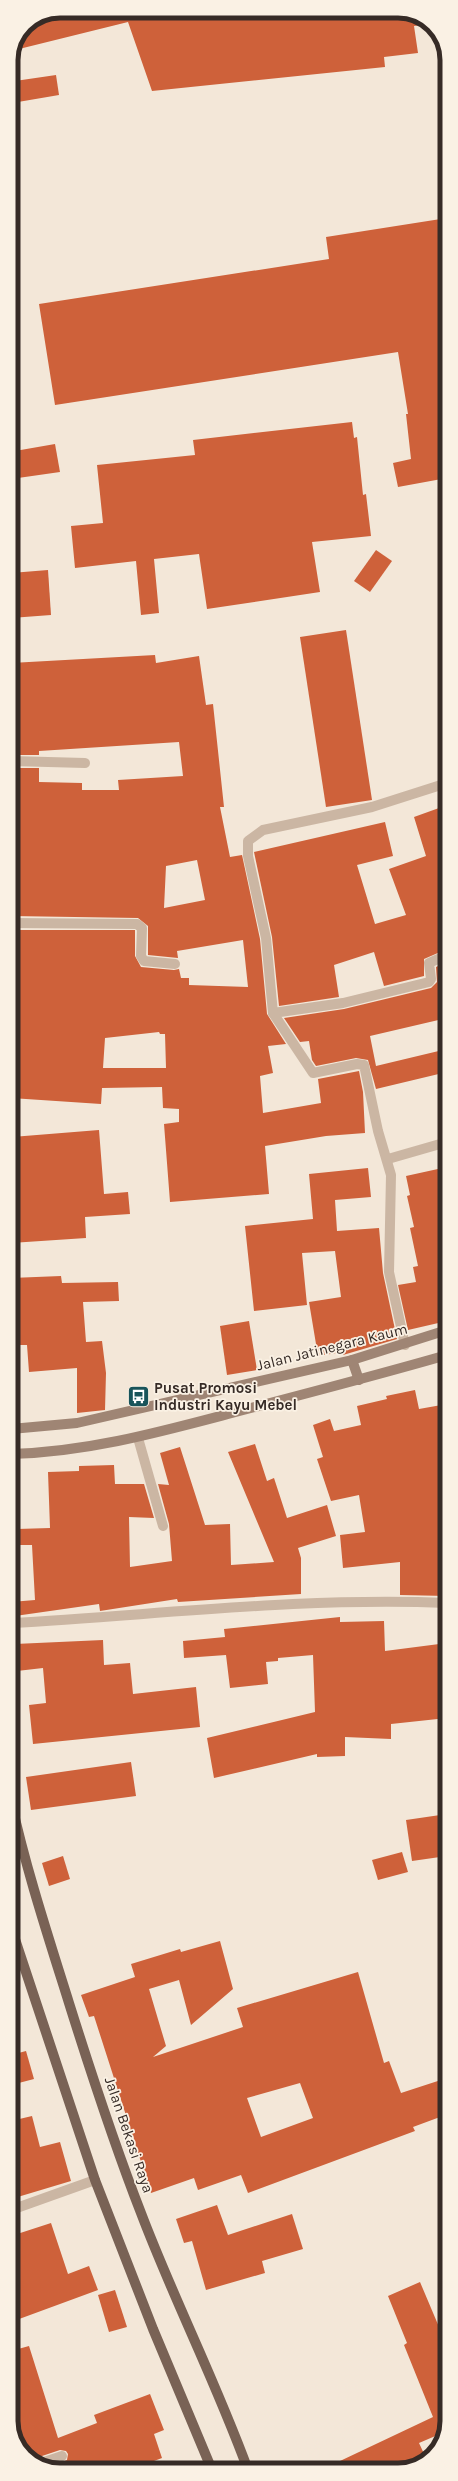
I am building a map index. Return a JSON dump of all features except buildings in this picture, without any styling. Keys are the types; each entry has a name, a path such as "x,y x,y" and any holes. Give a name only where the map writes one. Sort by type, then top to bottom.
{"main road":[{"name":"Jalan Bekasi Raya","path":"18,1834 59,1971 140,2212 180,2310 227,2411 246,2463"},
{"path":"18,1948 95,2180 153,2329 209,2463"}],"street":[{"path":"18,761 85,763"},
{"path":"405,1345 389,1272 392,1203 391,1175 388,1159 378,1131 364,1065 357,1064 313,1073 273,1013 266,938 248,856 248,841 263,830 372,807 440,789"},
{"path":"18,923 138,924 142,928 141,956 144,961 175,964"},
{"path":"273,1013 342,1003 429,982 431,979 429,964 440,958"},
{"path":"388,1159 440,1144"},
{"name":"Jalan Jatinegara Kaum","path":"18,1427 78,1423 352,1360 405,1345 440,1332"},
{"path":"18,1454 81,1449 138,1438 359,1380 440,1356"},
{"path":"352,1360 359,1380"},
{"path":"138,1438 163,1526"},
{"path":"18,1622 237,1606 382,1600 440,1603"},
{"path":"18,2208 95,2180"},
{"path":"47,2461 62,2456"}],"place":[{"name":"Pusat Promosi Industri Kayu Mebel","path":"139,1397"}]}
